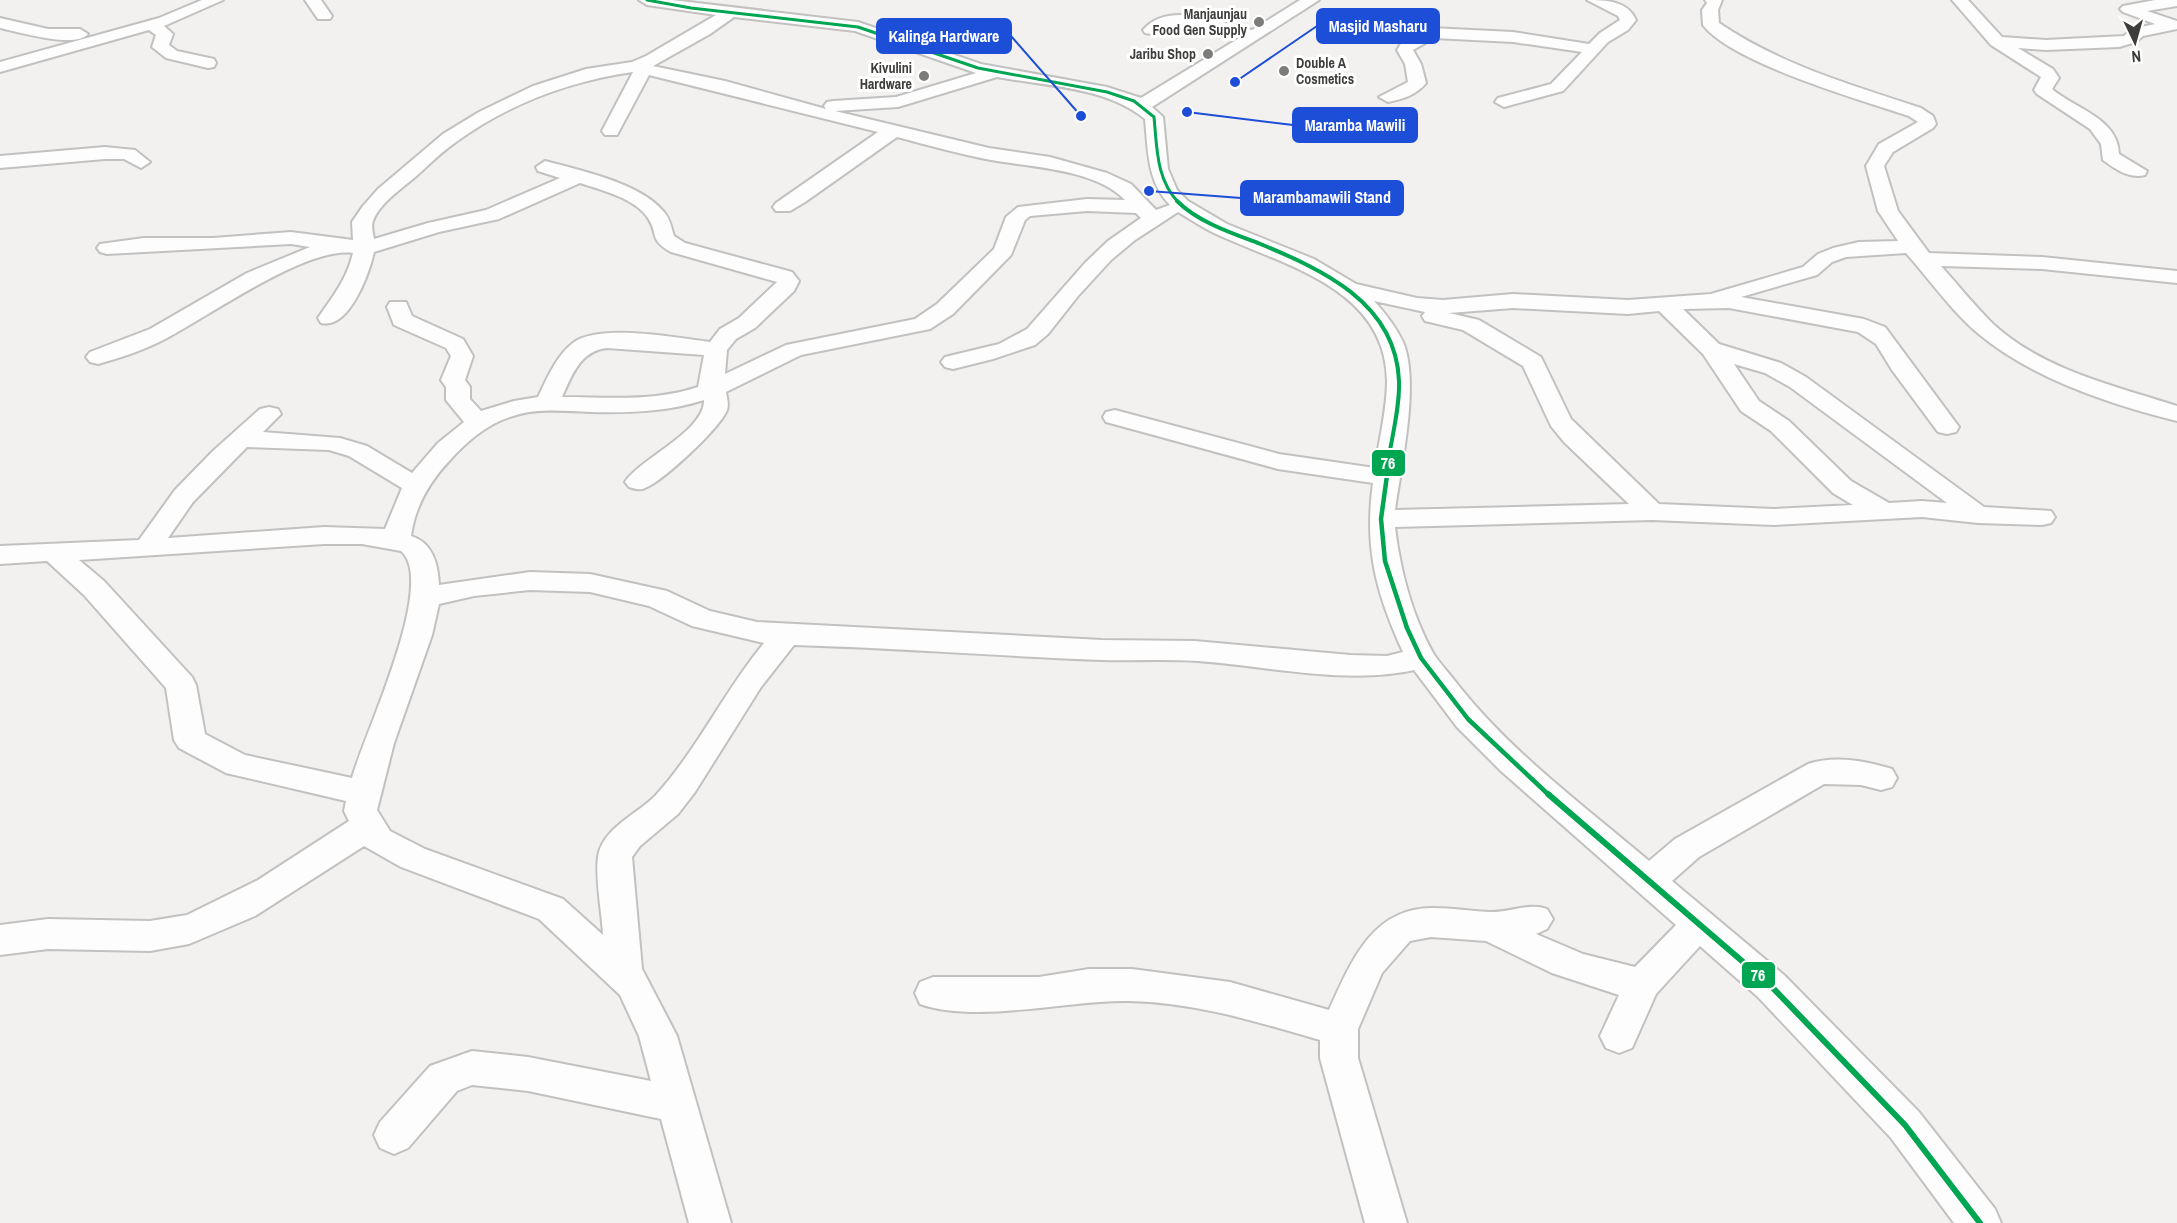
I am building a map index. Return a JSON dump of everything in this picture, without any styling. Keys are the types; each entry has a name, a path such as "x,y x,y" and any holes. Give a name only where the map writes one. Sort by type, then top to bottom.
{"street":[{"path":"0,66 184,14 215,0"},
{"path":"313,0 324,16"},
{"path":"647,0 730,12 812,11 994,72 1107,92 1141,106 1154,117 1159,170 1168,192 1181,205 1220,228 1307,263 1352,290 1377,317 1392,343 1399,381 1381,519 1385,561 1407,628 1421,658 1468,719 1512,763 1771,986 1905,1125 1980,1223"},
{"path":"1141,106 1311,0"},
{"path":"1504,102 1556,87 1587,60 1592,49 1605,36 1622,28 1628,20 1620,9 1595,0"},
{"path":"1713,0 1716,2 1710,9 1711,25 1733,41 1766,59 1915,112 1927,120 1927,124 1886,148 1875,166 1888,212 1917,253 1986,329 2018,353 2071,379 2177,414"},
{"path":"1960,0 1996,42 2047,73 2051,78 2043,90 2046,94 2088,120 2104,133 2111,152 2110,156 2115,161 2138,171"},
{"path":"2176,25 2128,9 2177,2"},
{"path":"611,130 640,68 704,31 730,12"},
{"path":"1151,30 1172,20 1185,19 1255,34"},
{"path":"1381,22 1431,33 1513,37 1592,49"},
{"path":"0,23 48,34 86,34 99,39"},
{"path":"150,24 165,34 160,47 172,55 208,63"},
{"path":"1996,42 2046,45 2108,43 2125,41 2138,32 2176,25"},
{"path":"1388,98 1407,91 1417,83 1413,64 1405,51 1408,45 1431,33"},
{"path":"329,318 356,280 364,248 362,222 385,193 449,138 485,116 539,90 592,74 640,68 719,84 810,110 989,154 1050,163 1100,177 1124,188 1147,213"},
{"path":"810,110 852,104 898,102 946,89 994,72"},
{"path":"783,207 809,193 868,145 894,131"},
{"path":"0,162 105,153 128,154 141,162"},
{"path":"545,166 624,193 657,214 662,233 668,241 690,252 768,272 788,281 786,286 747,322 728,334 716,350 710,390 716,404 713,412 681,446 638,482"},
{"path":"107,248 144,244 213,244 271,238 339,243 364,248 435,227 492,215 576,178"},
{"path":"397,539 399,517 416,486 444,451 477,423 510,409 547,404 662,403 710,390 794,350 922,324 945,309 1004,251 1016,217 1025,211 1086,205 1147,213 1181,205"},
{"path":"953,362 1023,342 1036,333 1110,249 1147,213"},
{"path":"98,357 158,334 255,278 339,243"},
{"path":"1352,290 1417,305 1443,307 1513,301 1628,307 1665,305 1707,300 1810,271 1825,258 1859,248 2042,263 2173,281"},
{"path":"1707,300 1746,304 1844,322 1877,332 1947,427"},
{"path":"1417,305 1431,316 1471,325 1487,332 1533,362 1560,421 1573,437 1652,512"},
{"path":"1665,305 1679,314 1695,335 1710,349 1750,406 1780,426 1842,487 1882,510"},
{"path":"398,307 402,320 454,344 462,356 453,380 458,387 458,400 477,423"},
{"path":"547,404 570,361 584,345 592,342 636,342 716,350"},
{"path":"1710,349 1773,368 1792,379 1830,404 1865,433 1942,486 1979,515"},
{"path":"147,548 184,496 269,414"},
{"path":"1115,417 1278,461 1385,477"},
{"path":"242,439 331,443 358,451 416,486"},
{"path":"1381,519 1652,512 1774,517 1922,509 1979,515 2042,517"},
{"path":"0,555 147,548 297,537 397,539 411,544 419,552 425,597 411,658 392,704 366,809 378,840 413,858 551,909 633,984 658,1036 710,1223"},
{"path":"53,552 107,601 181,684 190,740 237,765 366,809"},
{"path":"425,597 474,587 530,581 590,583 657,598 702,619 757,632 786,635 907,638 1102,650 1195,651 1350,666 1388,666 1421,658"},
{"path":"624,975 615,857 619,846 666,805 684,783 750,680 786,635"},
{"path":"1650,880 1687,848 1819,772 1861,773 1881,778"},
{"path":"0,940 56,933 111,936 166,934 212,920 261,896 366,809"},
{"path":"1386,1223 1339,1058 1339,1029 1368,964 1399,929 1431,922 1492,927 1519,926 1535,919"},
{"path":"1619,1036 1642,984 1699,924"},
{"path":"1492,927 1529,949 1598,976 1642,984"},
{"path":"933,993 953,995 1039,993 1089,985 1132,985 1230,998 1339,1029"},
{"path":"394,1135 444,1078 472,1068 528,1074 678,1104"}],"transit line":[{"name":"76","path":"647,0 691,8 806,19 858,27 978,68 1107,92 1134,101 1154,117 1159,169 1168,192 1181,205 1220,228 1307,263 1342,283 1377,317 1392,343 1399,381 1381,519 1385,561 1407,628 1421,658 1468,719 1512,763 1771,986 1905,1125 1980,1223"}],"place":[{"name":"Manjaunjau Food Gen Supply","path":"1259,22"},
{"name":"Jaribu Shop","path":"1208,54"},
{"name":"Double A Cosmetics","path":"1284,71"},
{"name":"Kivulini Hardware","path":"924,76"},
{"name":"Masjid Masharu","path":"1235,82"},
{"name":"Maramba Mawili","path":"1187,112"},
{"name":"Kalinga Hardware","path":"1081,116"},
{"name":"Marambamawili Stand","path":"1149,191"}]}
